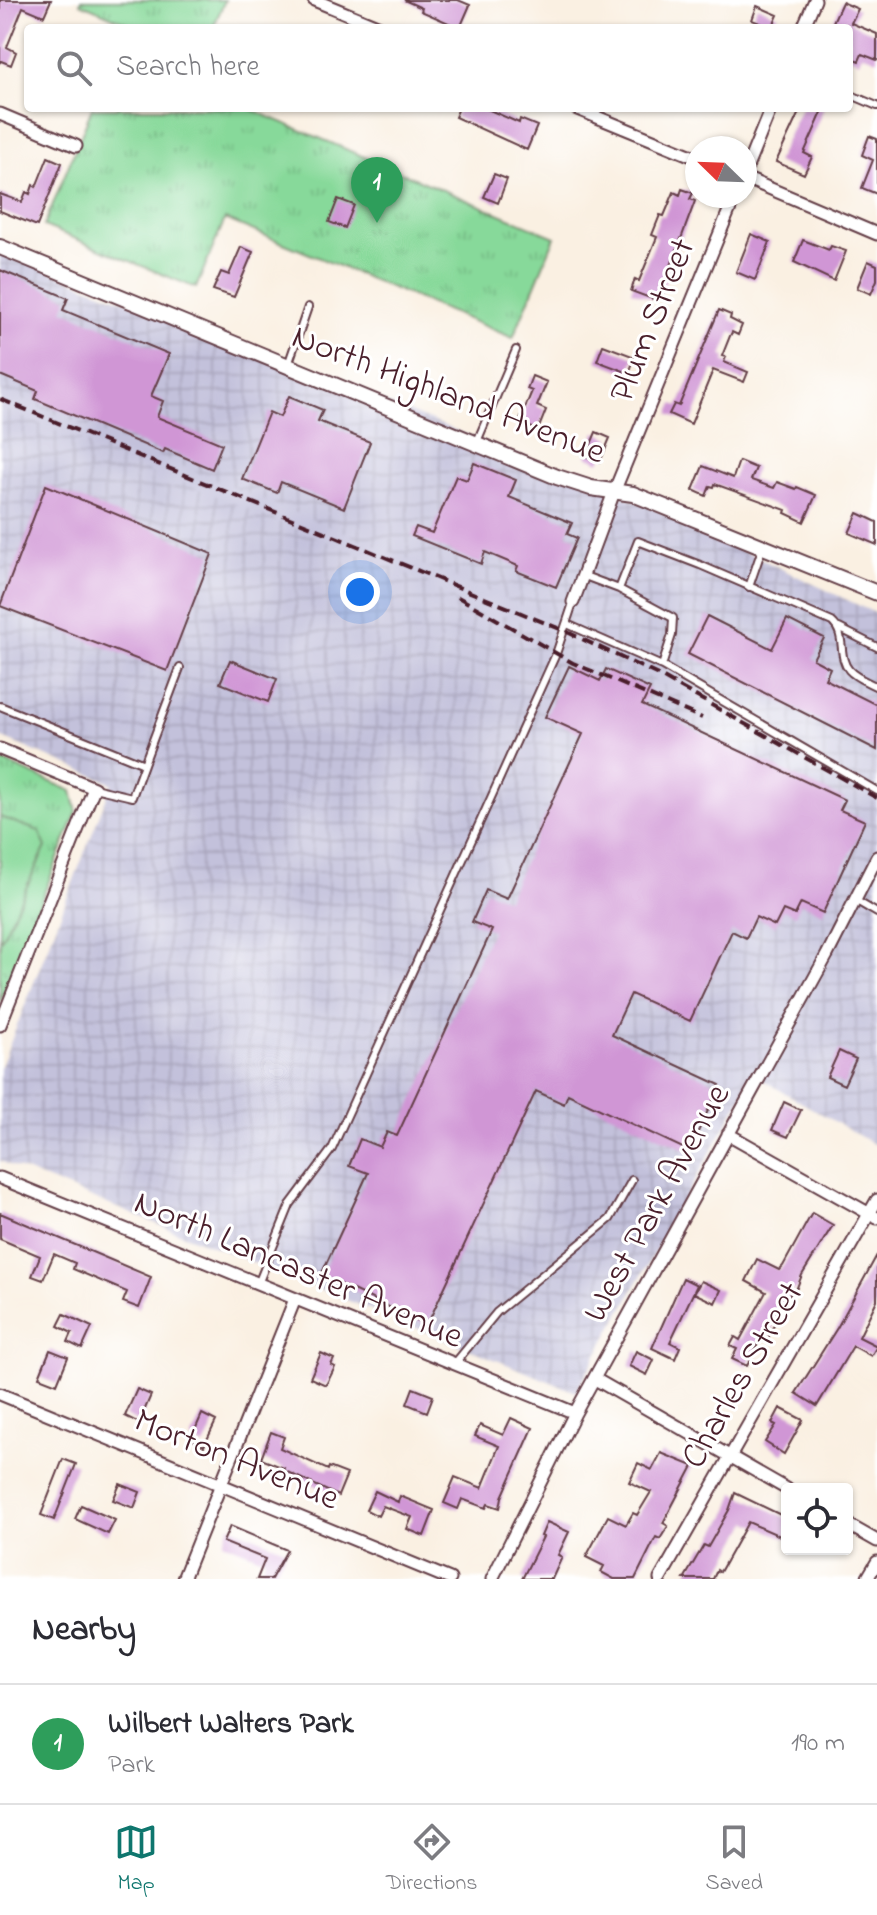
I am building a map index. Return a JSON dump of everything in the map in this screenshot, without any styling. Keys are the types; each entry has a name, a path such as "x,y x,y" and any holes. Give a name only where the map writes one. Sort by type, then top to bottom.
{"street":[{"path":"314,0 372,24"},
{"path":"805,24 815,0"},
{"path":"585,112 685,153"},
{"path":"757,142 769,112"},
{"path":"0,114 76,146"},
{"path":"757,183 877,234"},
{"name":"Plum Street","path":"573,602 614,492 730,208"},
{"name":"North Highland Avenue","path":"0,247 557,477 591,488 633,494 877,593"},
{"path":"0,749 94,788 0,1025"},
{"name":"West Park Avenue","path":"492,1579 575,1413 877,857"},
{"path":"728,1134 873,1216"},
{"name":"North Lancaster Avenue","path":"0,1178 575,1413"},
{"name":"Charles Street","path":"660,1579 873,1216 877,1200"},
{"path":"183,1579 295,1299"},
{"path":"595,1379 781,1485"},
{"name":"Morton Avenue","path":"0,1394 450,1579"},
{"path":"853,1527 877,1541"},
{"path":"867,1579 877,1562"}],"lane":[{"path":"853,96 877,106"},
{"path":"288,365 308,307"},
{"path":"476,444 516,350"},
{"path":"619,589 638,541 794,604 877,647"},
{"path":"749,587 763,547"},
{"path":"582,575 619,589 673,618 672,635 662,666"},
{"path":"258,1284 290,1205 332,1149 567,624 573,602"},
{"path":"567,624 662,666 877,791"},
{"path":"839,628 845,663 857,676 877,687"},
{"path":"94,788 132,797 180,668"},
{"path":"0,706 144,764"},
{"path":"855,900 875,911"},
{"path":"452,1365 497,1312 610,1219 632,1180"}],"shaded area":[{"path":"0,252 646,505 877,614 877,1146 754,1075 576,1392 0,1161 0,1069 112,783 0,737"},
{"path":"0,391 556,620 657,667 877,794 877,804 619,661 503,615 497,626 420,579 181,482 171,489 138,463 0,408"}],"green space":[{"path":"81,0 225,0 215,24 127,24 80,3"},
{"path":"90,112 258,112 555,237 513,338 225,219 196,288 44,226"},
{"path":"0,760 72,791 77,812 0,1002"},
{"path":"0,817 39,831 46,847 0,942"}],"building":[{"path":"0,0 51,0 44,16 23,7 7,47 16,52 11,65 0,62"},
{"path":"404,0 458,0 470,5 462,24 451,24 421,11 422,8"},
{"path":"842,2 858,9 851,23 877,34 877,60 862,54 859,61 853,59 853,24 833,22"},
{"path":"757,6 778,15 774,24 752,20"},
{"path":"457,112 494,112 519,123 520,119 537,126 527,150 455,117"},
{"path":"799,112 822,112 804,153 812,157 804,174 776,162"},
{"path":"869,136 877,139 877,194 862,188 873,160 862,155"},
{"path":"48,157 62,163 37,226 0,211 0,194 22,202 26,192 30,194 33,185 36,187"},
{"path":"494,174 507,179 498,203 484,197"},
{"path":"682,189 685,190 685,208 692,208 658,301 631,291 635,279 639,281 657,237 652,235 660,215 664,216 674,192 680,195"},
{"path":"338,199 354,205 345,228 329,222"},
{"path":"751,234 770,242 755,280 736,272"},
{"path":"803,240 829,250 831,246 846,251 834,281 794,262"},
{"path":"241,247 253,252 234,297 213,290 221,272 229,275"},
{"path":"868,261 877,265 877,280 871,294 857,288"},
{"path":"0,270 68,298 63,310 169,354 151,396 163,401 157,417 222,444 212,469 165,449 163,453 35,399 38,391 0,375"},
{"path":"719,310 742,325 738,335 732,332 730,336 722,356 726,357 724,362 748,372 744,382 713,370 691,424 669,414 674,404 679,406"},
{"path":"603,345 635,357 629,373 597,361"},
{"path":"532,376 547,382 537,406 546,410 538,430 519,423 532,391 527,389"},
{"path":"289,396 323,410 318,421 370,442 344,508 281,482 277,493 242,479 269,412 280,417"},
{"path":"596,432 610,438 600,462 586,456"},
{"path":"739,461 756,468 751,480 774,488 777,482 816,495 804,522 785,513 786,510 715,484 714,487 710,486 706,496 693,490 703,466 733,478"},
{"path":"474,463 516,480 509,497 572,523 567,534 577,538 556,587 516,571 518,566 485,552 481,564 412,536 416,527 432,533 456,476 467,480"},
{"path":"46,485 212,554 167,671 0,606"},
{"path":"858,513 877,522 877,545 849,533"},
{"path":"707,616 772,649 787,619 824,638 813,659 830,668 825,679 877,705 877,750 688,654"},
{"path":"230,660 277,679 268,702 220,683"},
{"path":"569,666 600,681 606,669 650,689 642,705 845,800 840,810 865,821 823,913 801,903 795,915 783,910 775,926 756,917 746,938 732,931 690,1021 631,994 612,1035 720,1085 689,1151 568,1094 564,1104 536,1091 427,1325 321,1275 368,1173 349,1166 360,1139 380,1147 387,1132 397,1136 492,930 472,922 486,890 507,899 583,734 545,717"},
{"path":"839,1051 856,1059 844,1085 827,1077"},
{"path":"784,1102 801,1110 788,1137 772,1130"},
{"path":"0,1213 151,1277 139,1308 123,1302 127,1292 73,1269 75,1263 54,1254 43,1280 32,1276 40,1256 0,1239"},
{"path":"812,1213 833,1225 778,1315 767,1341 761,1338 747,1366 732,1359 737,1349 730,1346 735,1337 740,1340 766,1292 746,1281 757,1259 779,1270"},
{"path":"877,1255 877,1300 859,1337 877,1346 871,1356 853,1346 817,1406 796,1393 837,1328"},
{"path":"683,1278 697,1285 670,1342 680,1347 675,1359 652,1348"},
{"path":"701,1281 721,1290 715,1303 694,1293"},
{"path":"64,1314 92,1327 82,1349 68,1342 72,1333 58,1326"},
{"path":"50,1350 68,1357 57,1384 39,1377"},
{"path":"636,1351 654,1360 647,1375 629,1366"},
{"path":"321,1353 334,1359 331,1365 335,1367 326,1385 310,1378"},
{"path":"413,1388 433,1396 427,1412 407,1404"},
{"path":"137,1389 151,1395 139,1423 125,1416"},
{"path":"780,1408 803,1420 784,1454 765,1442 776,1425 772,1423"},
{"path":"202,1414 216,1421 204,1446 191,1439"},
{"path":"511,1418 533,1428 500,1508 488,1504 486,1508 462,1499 458,1509 444,1503 455,1477 482,1488 499,1446 475,1436 480,1425 503,1435"},
{"path":"271,1432 284,1437 280,1448 328,1470 329,1467 347,1474 338,1496 261,1459"},
{"path":"661,1453 693,1466 663,1523 668,1526 660,1539 656,1537 635,1579 614,1579 601,1572 604,1566 586,1557 608,1516 626,1525 633,1513 637,1515 651,1492 629,1482 638,1463 652,1470"},
{"path":"63,1459 76,1464 54,1520 41,1515"},
{"path":"120,1484 140,1492 134,1508 113,1500"},
{"path":"375,1491 398,1502 400,1496 434,1510 424,1536 407,1529 412,1517 383,1506 378,1516 366,1510"},
{"path":"735,1493 781,1515 781,1536 748,1522 713,1579 684,1579 704,1545 708,1547"},
{"path":"81,1505 115,1520 108,1534 75,1519"},
{"path":"547,1522 569,1532 558,1555 562,1557 552,1579 522,1579 543,1537"},
{"path":"230,1526 287,1550 271,1579 257,1579 265,1559 223,1542"}],"railway":[{"path":"0,399 565,631 658,675 877,798"},
{"path":"458,597 573,663 702,718"}],"place":[{"name":"Wilbert Walters Park","path":"377,223"}]}
